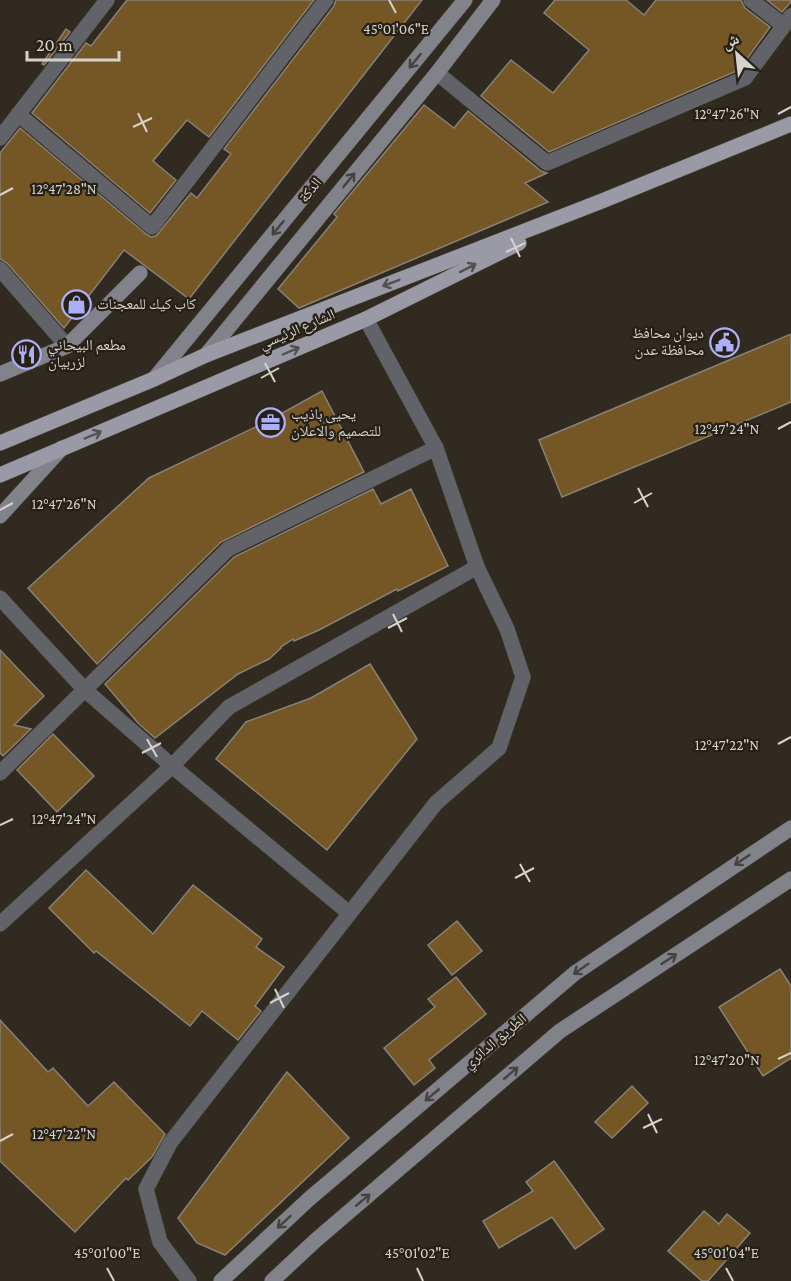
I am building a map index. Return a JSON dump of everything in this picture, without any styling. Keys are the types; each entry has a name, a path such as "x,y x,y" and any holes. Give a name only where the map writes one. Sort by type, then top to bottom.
{"main road":[{"name":"الدكة","path":"154,380 465,0"},
{"name":"الدكة","path":"206,355 437,73 492,0"},
{"name":"الشارع الرئيسي","path":"0,443 154,380 206,355 602,201 791,124"},
{"name":"الشارع الرئيسي","path":"0,475 366,319 602,201"},
{"path":"0,374 67,346 140,273"},
{"path":"0,516 62,448"},
{"name":"الطريق الدائري","path":"220,1281 309,1199 575,973 791,828"},
{"path":"272,1281 316,1240 560,1031 791,879"}],"street":[{"path":"0,138 107,0"},
{"path":"18,114 152,227 326,0"},
{"path":"437,73 547,163 745,78 787,21 751,0"},
{"path":"0,269 67,346"},
{"path":"189,1281 160,1242 146,1189 170,1143 436,802 499,748 523,677 507,629 477,567 436,448 366,319"},
{"path":"0,773 228,549 436,448"},
{"path":"0,924 172,766 229,707 477,567"},
{"path":"0,598 85,690 172,766 349,913"}],"building":[{"path":"127,0 314,0 209,137 187,120 153,161 176,180 150,213 32,113 86,43 91,46"},
{"path":"336,0 422,0 189,299 124,250 64,328 7,263 0,259 0,153 20,128 146,234 151,237 156,236 191,193 197,198 231,154 224,149 334,6"},
{"path":"555,0 626,0 644,15 656,0 741,0 745,8 770,27 739,70 549,152 481,96 511,60 553,93 589,50 544,13"},
{"path":"767,0 791,0 791,2 782,12"},
{"path":"66,29 70,32 44,65 42,64"},
{"path":"424,105 454,128 468,111 541,171 547,173 525,183 548,202 299,308 278,289 337,217 334,214"},
{"path":"791,334 791,402 562,497 539,440"},
{"path":"322,391 364,472 221,542 97,664 28,588 149,478 268,421"},
{"path":"373,489 381,504 411,489 448,566 398,591 397,589 319,630 294,641 293,639 269,659 238,674 155,738 138,723 105,684 234,557"},
{"path":"0,650 44,696 14,725 31,729 3,756 0,753"},
{"path":"370,664 417,739 327,850 216,759 246,722 311,698"},
{"path":"53,734 94,776 57,812 17,770"},
{"path":"86,870 153,934 193,885 262,939 256,947 284,967 255,1006 261,1011 238,1040 202,1011 190,1026 96,951 94,953 49,908"},
{"path":"457,921 482,951 452,975 428,945"},
{"path":"780,969 791,986 791,1058 763,1076 719,1007"},
{"path":"456,977 486,1014 429,1060 435,1068 414,1085 384,1048 435,1007 428,999"},
{"path":"0,1020 48,1072 53,1068 88,1106 114,1082 165,1134 152,1157 128,1180 126,1178 75,1232 0,1161"},
{"path":"287,1072 349,1138 225,1255 197,1243 178,1218"},
{"path":"632,1086 648,1103 612,1138 595,1122"},
{"path":"554,1161 604,1229 575,1249 552,1217 499,1248 483,1221 533,1191 526,1182"},
{"path":"704,1211 719,1224 727,1214 750,1233 708,1281 702,1281 668,1251"}],"place":[{"name":"كاب كيك للمعجنات","path":"76,304"},
{"name":"ديوان محافظ محافظة عدن","path":"725,342"},
{"name":"مطعم البيحاني لزربيان","path":"27,354"},
{"name":"يحيى باذيب للتصميم والاعلان","path":"270,423"}]}
